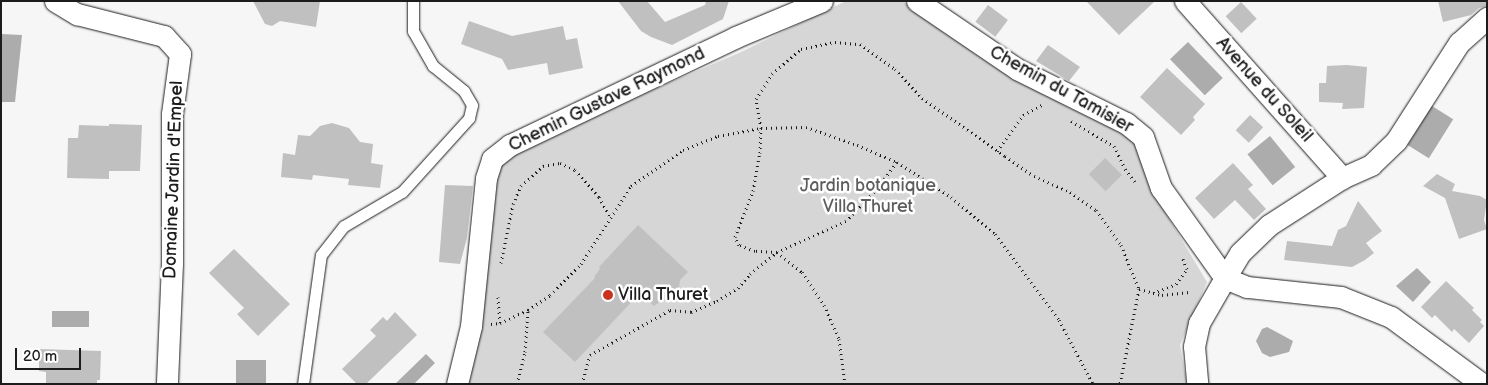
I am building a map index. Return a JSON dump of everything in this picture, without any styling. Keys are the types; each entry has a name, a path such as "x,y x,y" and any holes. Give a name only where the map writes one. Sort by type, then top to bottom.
{"street":[{"name":"Domaine Jardin d'Empel","path":"55,1 78,14 164,36 180,54 172,114 172,264 167,384"},
{"name":"Chemin Gustave Raymond","path":"457,384 471,326 486,178 492,159 510,145 736,37 822,1"},
{"name":"Chemin du Tamisier","path":"917,1 1017,69 1126,123 1144,137 1161,188 1221,285"},
{"name":"Avenue du Soleil","path":"1185,1 1342,178"},
{"path":"1197,384 1194,346 1199,323 1240,253 1269,225 1342,178 1371,166 1396,141 1459,43 1487,18"},
{"path":"1221,285 1341,297 1391,317 1482,384"}],"lane":[{"path":"303,384 320,255 344,226 402,192 469,118 472,105 464,91 433,66 413,31 413,1"}],"path":[{"path":"845,384 839,338 824,305 802,272 777,252 755,251 739,245 735,237 754,191 760,153 761,128 756,99 772,74 801,49 835,42 860,44 895,69 922,98 997,151 1034,176 1070,192 1096,210 1121,245 1139,289 1120,384"},
{"path":"997,151 1024,115 1047,103"},
{"path":"1070,120 1114,146 1125,169 1136,184"},
{"path":"471,326 500,323 528,310 550,296 581,264 631,186 683,150 718,136 761,128 806,128 857,145 897,162 951,197 995,234 1059,320 1093,384"},
{"path":"582,384 590,355 670,310 691,312 718,302 738,288 750,274 777,252 846,222 874,192 897,162"},
{"path":"500,272 513,204 521,186 543,166 560,163 575,170 586,180 610,217"},
{"path":"1153,293 1176,284 1187,269 1181,254"},
{"path":"1139,289 1162,295 1203,291 1221,285"},
{"path":"498,291 500,323"},
{"path":"517,384 525,352 528,310"}],"green space":[{"name":"Jardin botanique Villa Thuret","path":"846,1 902,1 1137,139 1152,190 1207,282 1180,345 1187,384 463,384 498,167 516,148 739,53"}],"shaded area":[{"path":"1,34 22,35 15,102 1,102"},
{"path":"1188,42 1223,78 1205,95 1170,59"},
{"path":"1432,106 1453,119 1429,158 1408,145"},
{"path":"1270,136 1295,167 1273,185 1247,154"},
{"path":"1417,268 1431,282 1413,302 1396,286"},
{"path":"52,311 89,311 89,327 52,327"},
{"path":"1267,327 1293,341 1289,352 1270,357 1262,353 1256,341 1262,329"},
{"path":"426,354 435,363 414,384 395,384"},
{"path":"236,360 266,360 266,384 236,384"}],"building":[{"path":"253,1 320,1 316,27 280,21 272,26 265,24"},
{"path":"618,1 647,1 665,22 705,5 706,1 729,1 723,19 672,45 641,31"},
{"path":"1086,1 1155,1 1119,35"},
{"path":"1438,1 1487,1 1487,6 1479,8 1471,15 1443,22"},
{"path":"1241,2 1257,19 1241,33 1226,16"},
{"path":"988,5 1008,20 995,37 975,22"},
{"path":"469,21 512,36 563,26 566,40 577,38 583,68 549,75 547,63 508,70 502,59 461,44"},
{"path":"1048,45 1080,67 1069,81 1036,61"},
{"path":"1327,66 1367,67 1364,108 1342,109 1343,103 1319,102 1319,83 1326,83"},
{"path":"1167,68 1205,104 1193,117 1195,120 1181,135 1140,97"},
{"path":"1250,115 1263,127 1249,143 1236,130"},
{"path":"332,123 349,128 360,142 373,144 371,163 383,165 380,188 348,185 349,179 313,175 312,180 281,177 283,153 295,155 298,135 310,136 320,126"},
{"path":"109,124 142,125 140,171 109,171 109,179 67,178 68,138 78,138 79,125 109,126"},
{"path":"1105,158 1122,175 1106,191 1089,174"},
{"path":"1233,163 1253,185 1248,189 1266,209 1254,220 1235,200 1214,219 1195,198"},
{"path":"1437,174 1455,184 1452,191 1480,196 1487,200 1484,220 1487,229 1459,239 1445,198 1423,186"},
{"path":"445,185 473,186 467,238 460,264 439,262"},
{"path":"1358,201 1382,231 1366,243 1374,253 1352,267 1284,260 1287,241 1332,246 1338,230 1346,226"},
{"name":"Villa Thuret","path":"638,225 688,272 680,280 679,288 669,300 661,301 654,306 640,293 575,362 543,332 595,278 600,269 599,267"},
{"path":"234,249 290,304 258,336 237,314 244,308 209,273"},
{"path":"1446,281 1474,308 1472,310 1482,320 1480,322 1484,326 1469,343 1454,329 1452,332 1435,315 1432,318 1421,307"},
{"path":"395,312 417,335 366,384 357,384 342,369 376,336 370,330 383,317 387,321"},
{"path":"39,349 101,351 100,380 97,380 97,384 46,384 46,372 39,371"}],"place":[{"name":"Villa Thuret","path":"608,295"}]}
